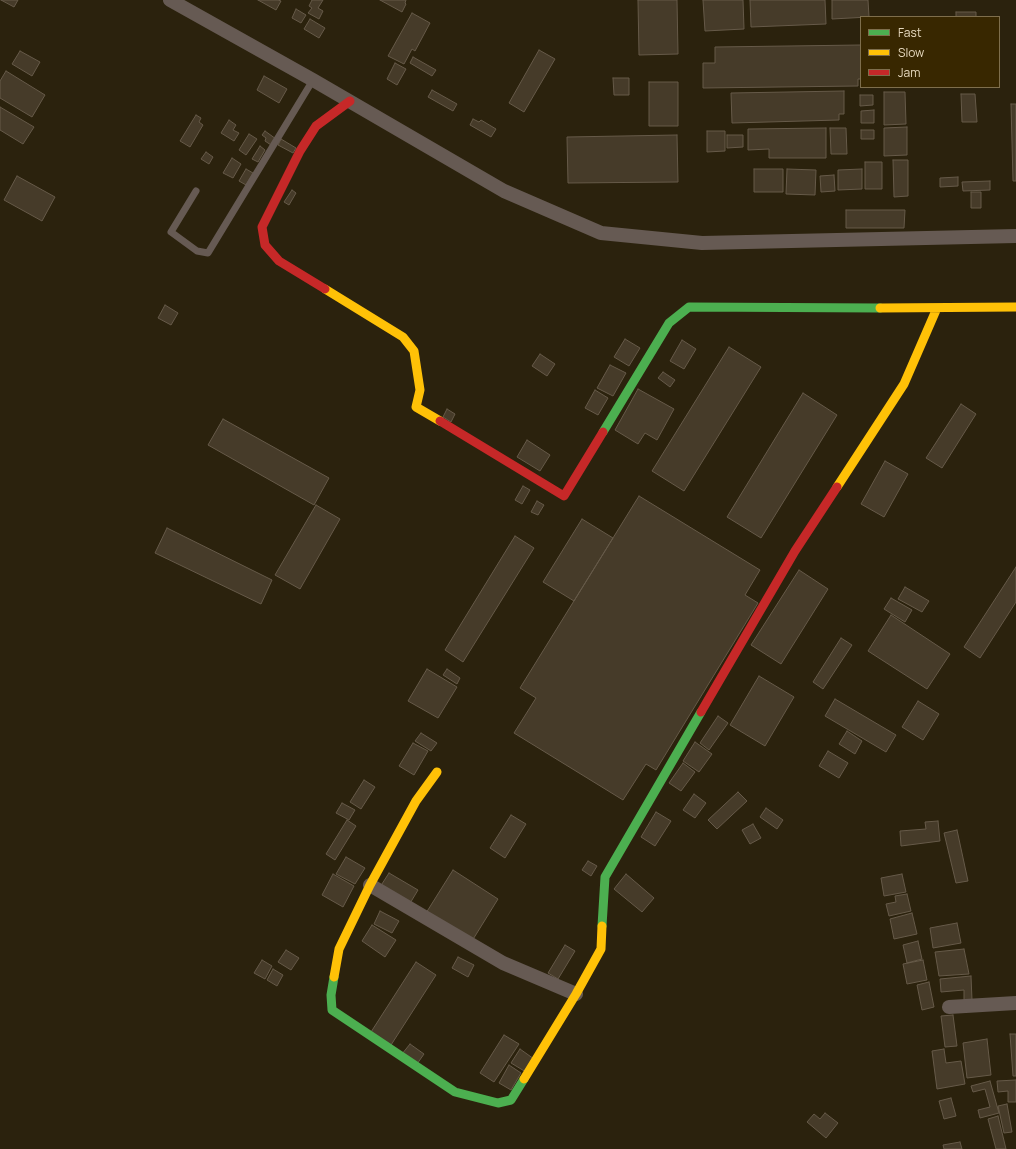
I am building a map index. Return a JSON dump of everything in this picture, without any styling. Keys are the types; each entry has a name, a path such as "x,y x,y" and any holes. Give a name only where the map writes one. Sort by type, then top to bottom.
{"street":[{"path":"170,0 314,80 504,191 602,233 702,243 1016,236"},
{"path":"350,101 316,126 300,151 262,227 265,245 279,261 403,337 414,351 420,390 416,408 564,496 669,323 689,307 1016,307"},
{"path":"438,772 416,801 370,885 338,950 331,995 332,1010 455,1092 498,1103 511,1100 576,994 601,949 605,877 795,551 904,384 937,308"},
{"path":"370,885 504,964 576,994"},
{"path":"949,1007 1016,1003"}],"lane":[{"path":"196,191 171,232 197,251 208,253 314,80"}],"building":[{"path":"1,0 18,0 14,7"},
{"path":"258,0 278,0 281,1 276,10"},
{"path":"312,0 323,0 318,8 323,11 319,19 308,13 312,8 309,6"},
{"path":"380,0 406,0 406,4 402,12"},
{"path":"638,0 677,0 678,54 639,55"},
{"path":"703,0 743,0 744,29 705,31"},
{"path":"750,0 825,0 826,24 751,27"},
{"path":"832,0 868,0 869,16 832,19"},
{"path":"296,9 306,15 301,23 292,18"},
{"path":"956,12 976,12 976,16 956,16"},
{"path":"412,13 430,23 415,51 412,49 404,64 388,56"},
{"path":"310,19 325,28 319,38 304,29"},
{"path":"860,45 860,79 858,79 858,86 703,88 703,63 715,63 715,47"},
{"path":"539,50 555,59 524,112 509,103"},
{"path":"20,51 40,62 32,76 12,64"},
{"path":"413,57 436,70 432,76 410,63"},
{"path":"395,63 406,69 397,85 387,79"},
{"path":"6,71 45,95 32,117 0,98 0,81"},
{"path":"264,76 287,89 279,103 257,90"},
{"path":"613,78 629,78 629,95 614,95"},
{"path":"649,82 678,82 678,126 649,126"},
{"path":"432,90 457,104 453,111 428,97"},
{"path":"844,91 844,114 839,114 839,120 732,123 731,93"},
{"path":"884,92 905,92 906,124 884,125"},
{"path":"961,94 975,94 977,122 962,122"},
{"path":"860,95 873,95 873,105 860,106"},
{"path":"1011,104 1016,104 1016,181 1013,181"},
{"path":"0,107 34,127 23,144 0,130"},
{"path":"874,110 874,123 861,123 861,111"},
{"path":"196,115 201,118 199,122 203,125 190,147 180,141"},
{"path":"473,119 479,122 481,120 496,129 491,137 470,125"},
{"path":"229,120 236,125 233,130 239,133 234,141 221,133"},
{"path":"907,127 907,155 884,156 884,128"},
{"path":"826,128 826,158 769,158 769,149 748,150 748,129"},
{"path":"830,128 846,128 847,154 831,154"},
{"path":"861,130 874,130 874,139 861,139"},
{"path":"265,131 276,139 271,145 265,141 266,138 262,135"},
{"path":"707,131 725,131 725,151 707,152"},
{"path":"249,134 257,139 246,155 239,150"},
{"path":"677,135 678,182 568,183 567,137"},
{"path":"727,135 743,135 743,147 727,148"},
{"path":"281,139 296,148 293,153 278,145"},
{"path":"260,146 265,150 258,162 252,159"},
{"path":"206,152 213,157 209,164 201,159"},
{"path":"232,158 241,164 233,178 223,173"},
{"path":"893,160 908,160 908,196 894,197"},
{"path":"865,162 882,162 882,189 865,189"},
{"path":"246,169 253,173 246,185 239,181"},
{"path":"754,169 783,169 783,192 754,192"},
{"path":"787,169 816,170 815,195 786,194"},
{"path":"862,169 862,189 838,190 838,170"},
{"path":"834,175 835,191 821,192 820,176"},
{"path":"17,176 55,197 42,221 4,200"},
{"path":"958,177 958,186 940,187 940,178"},
{"path":"990,181 990,190 963,191 962,182"},
{"path":"292,190 296,193 289,205 284,202"},
{"path":"971,192 981,192 981,208 971,208"},
{"path":"846,210 905,210 904,228 846,228"},
{"path":"165,305 178,313 171,325 158,318"},
{"path":"625,339 640,348 629,366 614,357"},
{"path":"682,340 696,349 684,369 670,361"},
{"path":"729,347 761,367 684,491 652,471"},
{"path":"540,354 555,364 547,376 532,366"},
{"path":"610,365 626,373 613,396 597,388"},
{"path":"663,372 675,380 670,387 658,378"},
{"path":"638,389 674,409 657,440 645,433 638,444 615,430"},
{"path":"595,390 608,398 598,415 585,408"},
{"path":"803,393 837,415 761,538 727,517"},
{"path":"961,404 976,414 942,468 926,458"},
{"path":"447,409 455,414 451,422 443,417"},
{"path":"223,419 329,478 314,505 208,445"},
{"path":"527,440 550,455 540,471 517,457"},
{"path":"885,461 908,474 884,517 861,504"},
{"path":"523,486 530,490 522,504 515,500"},
{"path":"639,496 760,570 745,595 758,603 656,770 646,764 623,800 514,733 536,698 520,688"},
{"path":"537,501 544,505 538,515 531,512"},
{"path":"316,505 340,519 300,589 275,575"},
{"path":"582,519 613,538 574,601 543,582"},
{"path":"167,528 272,580 261,604 155,553"},
{"path":"515,536 534,548 463,662 445,650"},
{"path":"1016,567 1016,602 980,658 964,647"},
{"path":"799,570 828,589 781,664 751,645"},
{"path":"905,587 929,601 922,612 898,599"},
{"path":"891,598 912,610 905,622 884,609"},
{"path":"891,615 950,654 927,689 868,651"},
{"path":"841,638 852,645 823,689 813,682"},
{"path":"427,669 457,687 438,718 408,701"},
{"path":"447,669 460,678 457,684 443,675"},
{"path":"759,676 794,697 765,746 730,725"},
{"path":"835,699 896,735 886,752 825,716"},
{"path":"918,701 939,714 923,740 902,727"},
{"path":"718,716 728,723 709,750 700,743"},
{"path":"847,731 862,741 855,754 839,744"},
{"path":"421,733 437,743 431,751 415,741"},
{"path":"695,742 712,754 699,772 683,761"},
{"path":"413,743 428,751 414,775 399,766"},
{"path":"828,751 848,763 839,778 819,766"},
{"path":"683,763 695,772 681,791 669,783"},
{"path":"364,780 375,787 361,809 350,802"},
{"path":"738,792 747,801 717,829 708,820"},
{"path":"694,794 706,803 695,818 683,810"},
{"path":"342,803 355,810 349,820 336,813"},
{"path":"766,808 783,820 777,829 760,817"},
{"path":"656,812 671,821 655,846 641,837"},
{"path":"511,815 526,824 505,858 490,848"},
{"path":"347,820 356,826 335,860 326,854"},
{"path":"938,821 940,841 901,846 900,831 926,829 925,822"},
{"path":"753,824 761,838 750,844 742,830"},
{"path":"957,830 968,881 956,883 944,833"},
{"path":"346,857 365,868 355,884 336,874"},
{"path":"588,861 597,866 591,876 582,870"},
{"path":"453,870 498,899 472,941 426,913"},
{"path":"389,873 418,890 409,905 380,887"},
{"path":"333,874 354,886 343,907 322,895"},
{"path":"626,874 654,898 642,912 614,889"},
{"path":"902,874 906,892 884,896 881,878"},
{"path":"907,894 911,911 889,916 886,904 896,902 895,896"},
{"path":"380,911 399,921 392,933 374,924"},
{"path":"912,913 917,934 894,939 890,919"},
{"path":"957,923 961,943 933,948 930,928"},
{"path":"372,925 396,940 385,957 362,941"},
{"path":"918,941 922,959 907,963 903,945"},
{"path":"565,945 575,951 558,979 548,973"},
{"path":"964,949 969,974 939,976 935,952"},
{"path":"286,950 299,958 291,970 278,962"},
{"path":"458,957 474,965 468,977 452,968"},
{"path":"262,960 272,966 265,979 254,973"},
{"path":"923,960 927,980 907,984 903,964"},
{"path":"416,962 436,975 391,1045 371,1032"},
{"path":"273,969 283,975 277,986 267,980"},
{"path":"971,976 972,1000 964,1000 964,990 941,992 940,979"},
{"path":"929,982 934,1007 922,1010 917,985"},
{"path":"953,1015 957,1046 945,1047 941,1016"},
{"path":"1010,1034 1016,1034 1016,1076 1013,1076"},
{"path":"504,1035 519,1044 494,1082 480,1073"},
{"path":"987,1039 991,1075 967,1078 963,1043"},
{"path":"410,1044 424,1054 417,1064 402,1054"},
{"path":"520,1049 534,1059 526,1072 511,1063"},
{"path":"944,1049 946,1063 961,1061 965,1084 937,1089 932,1051"},
{"path":"509,1065 521,1073 511,1090 499,1083"},
{"path":"1016,1080 1016,1102 1008,1102 1008,1091 998,1092 997,1081"},
{"path":"990,1081 999,1113 980,1118 978,1110 990,1107 985,1089 973,1092 971,1086"},
{"path":"951,1098 956,1116 944,1119 939,1101"},
{"path":"1007,1104 1012,1132 1004,1133 998,1106"},
{"path":"825,1113 838,1123 826,1138 807,1122 814,1114 820,1119"},
{"path":"998,1116 1006,1149 996,1149 988,1119"},
{"path":"960,1142 962,1149 944,1149 943,1145"}],"traffic: fast":[{"path":"603,432 669,323 689,307 880,308"},
{"path":"602,926 605,877 701,712"},
{"path":"334,977 331,995 332,1010 455,1092 498,1103 511,1100 524,1079"}],"traffic: slow":[{"path":"325,289 403,337 414,351 420,390 416,407 440,421"},
{"path":"880,308 1016,307"},
{"path":"837,487 904,384 937,308"},
{"path":"334,977 339,949 370,885 416,801 437,772"},
{"path":"524,1079 576,994 601,949 602,926"}],"traffic: jam":[{"path":"325,289 279,261 265,245 262,227 300,151 316,126 350,101"},
{"path":"440,421 564,496 603,432"},
{"path":"701,712 795,551 837,487"}]}
